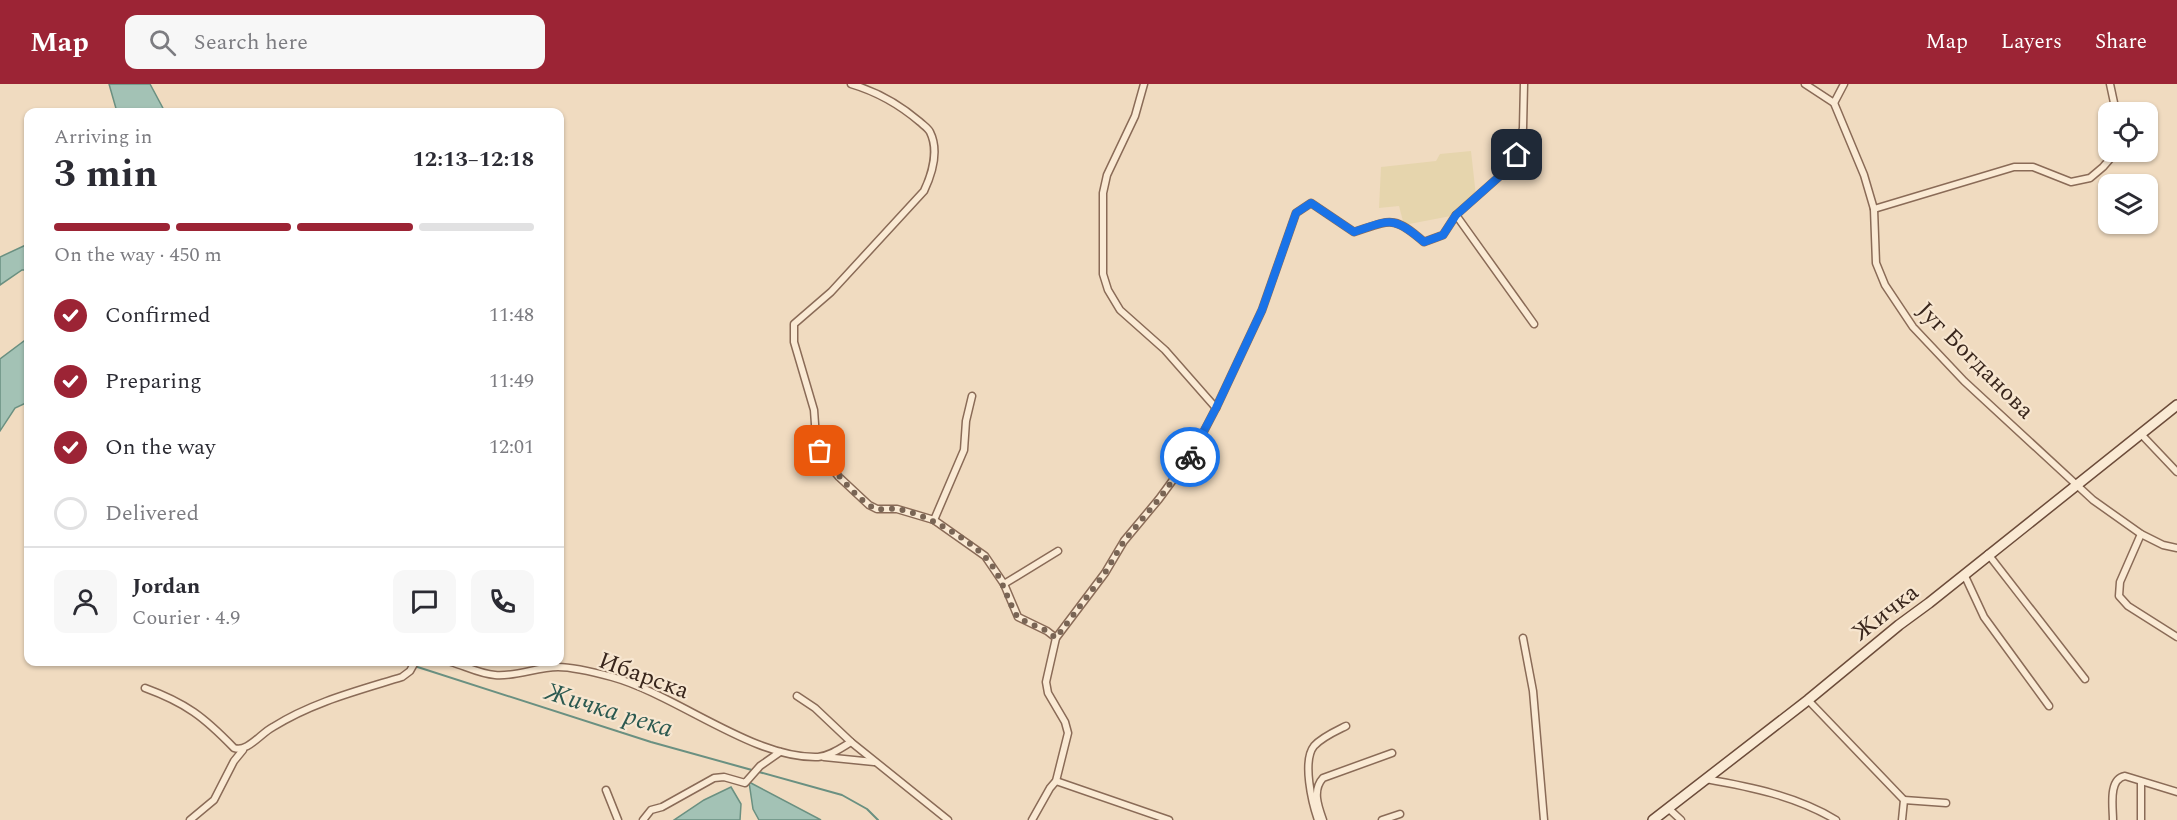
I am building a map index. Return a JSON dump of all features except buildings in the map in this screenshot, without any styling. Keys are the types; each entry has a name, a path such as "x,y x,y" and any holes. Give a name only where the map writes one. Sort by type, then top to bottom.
{"main road":[{"name":"Жичка","path":"1653,820 1808,700 1899,624 2177,405"}],"street":[{"path":"851,84 887,98 904,108 930,131 935,154 930,178 924,191 831,292 794,324 794,342 814,410 816,438 820,451 839,477 869,505 877,509 897,509 934,520 985,556 1004,584 1018,618 1047,631 1056,638"},
{"path":"1144,84 1135,116 1107,175 1103,193 1103,274 1108,290 1120,310 1165,350 1216,408"},
{"path":"1032,820 1056,781 1068,733 1065,722 1048,693 1046,682 1056,638 1105,573 1124,541 1192,454 1262,310 1296,213 1311,203 1354,232 1387,221 1404,225 1424,242 1443,235 1456,215 1510,167 1517,155 1523,128 1524,84"},
{"path":"1805,84 1834,104 1844,84"},
{"path":"2110,84 2114,102"},
{"name":"Југ Богданова","path":"1834,104 1864,175 1874,209 1876,263 1885,285 1913,327 1964,381 2093,500 2141,534 2163,545 2177,548"},
{"path":"1874,209 2014,167 2033,167 2071,182 2090,178 2107,162"},
{"path":"1456,215 1534,324"},
{"path":"934,520 964,450 966,421 972,396"},
{"path":"2140,433 2177,472"},
{"path":"2141,534 2120,582 2119,596 2128,606 2177,637"},
{"path":"1004,584 1058,551"},
{"path":"1988,554 2085,679"},
{"path":"1964,574 1984,618 2049,706"},
{"path":"1523,638 1533,691 1544,820"},
{"path":"190,820 214,800 234,761 263,733 288,717 345,693 402,676 412,666"},
{"name":"Ибарска","path":"465,666 495,675 558,667 612,677 669,700 771,750 875,762"},
{"path":"145,688 190,707 206,719 234,748 240,750 247,747"},
{"path":"797,696 815,708 851,742 948,820"},
{"path":"1808,700 1904,800 1946,803"},
{"path":"1318,820 1309,780 1310,754 1321,740 1346,726"},
{"path":"818,757 833,753 851,742"},
{"path":"644,820 651,810 662,807 714,778 724,777 745,783 760,766 780,752"},
{"path":"1323,820 1316,792 1323,778 1392,753"},
{"path":"2113,820 2113,790 2116,780 2120,777 2177,792"},
{"path":"1706,779 1742,785 1790,798 1822,811 1836,820"},
{"path":"1056,781 1166,819"},
{"path":"2141,782 2141,820"},
{"path":"606,790 618,820"},
{"path":"1902,820 1904,800"},
{"path":"1668,808 1681,820"},
{"path":"1382,820 1400,814"}],"shaded area":[{"path":"109,84 150,84 163,108 116,108"},
{"path":"1471,151 1476,196 1456,215 1404,225 1399,206 1379,208 1381,167 1436,161 1440,154"},
{"path":"24,246 24,270 0,285 0,257"},
{"path":"24,341 24,404 15,408 0,431 0,359"},
{"path":"749,782 821,820 759,820 753,809"},
{"path":"731,787 741,804 740,820 674,820 704,800"}],"waterway":[{"name":"Жичка река","path":"414,666 651,742 842,795 867,809 878,820"}],"way so far":[{"path":"820,451 839,477 869,505 877,509 897,509 934,520 985,556 1004,584 1018,618 1047,631 1056,638 1105,573 1124,541 1190,457"}],"route":[{"path":"1190,457 1262,310 1296,213 1311,203 1354,232 1387,221 1404,225 1424,242 1443,235 1456,215 1510,167 1517,155"}]}
